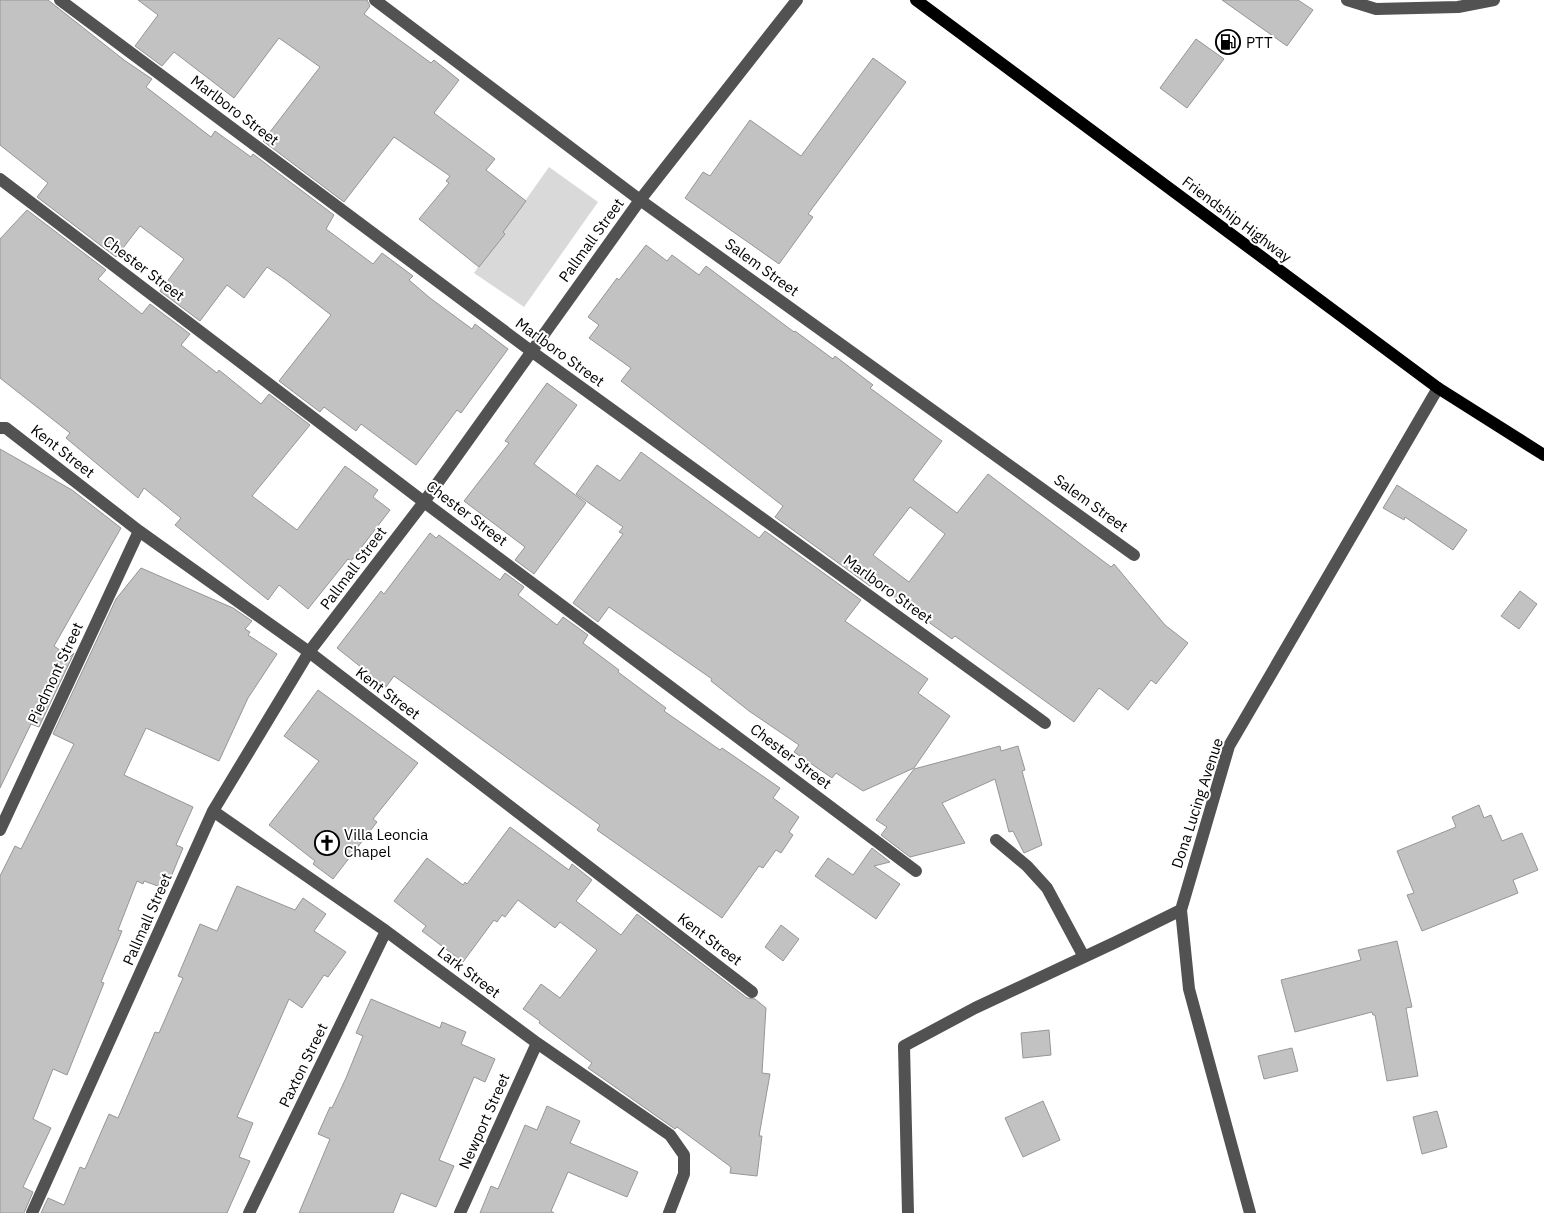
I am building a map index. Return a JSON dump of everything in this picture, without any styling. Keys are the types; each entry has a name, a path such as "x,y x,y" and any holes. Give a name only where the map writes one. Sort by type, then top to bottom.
{"main road":[{"name":"Friendship Highway","path":"916,0 1438,388 1544,455"}],"street":[{"name":"Marlboro Street","path":"60,0 531,351 1045,723"},
{"name":"Salem Street","path":"375,0 640,200 1134,554"},
{"name":"Pallmall Street","path":"32,1213 213,811 309,652 424,502 640,200 797,0"},
{"path":"1347,0 1376,10 1458,7 1494,0"},
{"name":"Chester Street","path":"0,179 424,502 916,871"},
{"name":"Dona Lucing Avenue","path":"1250,1213 1189,989 1181,910 1229,746 1438,388"},
{"name":"Kent Street","path":"0,428 6,428 139,531 309,652 752,992"},
{"name":"Piedmont Street","path":"0,830 139,531"},
{"name":"Lark Street","path":"213,811 386,931 538,1043 670,1135 684,1155 684,1174 669,1213"},
{"path":"996,840 1027,866 1047,888 1084,957"},
{"path":"908,1213 904,1046 975,1008 1181,910"},
{"name":"Paxton Street","path":"249,1213 386,931"},
{"name":"Newport Street","path":"460,1213 538,1043"}],"shaded area":[{"path":"549,167 598,202 524,307 474,273"}],"building":[{"path":"0,0 48,0 124,60 152,79 146,87 211,137 215,131 251,157 253,154 334,215 326,229 373,264 382,253 413,276 409,280 430,298 472,329 475,324 508,349 461,413 457,410 416,465 361,424 356,431 324,407 320,412 279,381 331,315 286,280 267,267 244,298 227,285 200,321 160,291 184,259 140,226 116,257 37,197 48,183 0,145"},
{"path":"138,0 367,0 370,6 364,14 431,63 434,60 459,80 434,113 495,159 486,170 526,201 503,232 505,234 479,267 419,219 449,183 446,181 450,176 394,137 344,202 263,141 320,67 279,38 234,98 174,52 162,66 135,46 158,15"},
{"path":"1222,0 1298,0 1313,10 1287,46"},
{"path":"1196,39 1224,59 1187,108 1160,88"},
{"path":"873,58 906,82 808,214 813,217 779,264 685,198 703,172 710,176 750,120 801,156"},
{"path":"27,210 106,270 98,279 142,314 150,304 190,334 181,345 217,373 219,370 261,404 269,394 310,425 252,496 297,530 345,466 378,490 373,497 390,510 351,561 348,559 308,609 279,585 268,600 175,525 181,518 144,488 138,498 66,438 70,433 0,378 0,239"},
{"path":"646,245 667,261 672,255 699,275 706,266 794,332 833,359 835,356 873,385 870,388 942,441 913,480 957,513 988,474 1111,567 1114,564 1165,625 1188,643 1156,684 1151,680 1128,710 1099,688 1074,722 955,636 952,639 873,582 870,586 775,517 783,506 621,381 631,368 589,338 599,325 588,317 617,278 619,280","holes":["910,507 945,534 909,582 873,555"]},
{"path":"547,383 577,405 534,464 586,503 534,574 515,560 525,547 464,501 509,443 505,441"},
{"path":"0,449 72,490 121,528 54,646 70,657 74,653 39,727 31,724 0,788"},
{"path":"641,452 759,538 765,531 861,600 845,621 928,679 918,693 950,716 914,768 863,791 836,773 832,778 794,752 799,745 749,711 711,681 712,679 609,607 598,622 573,603 623,534 619,532 623,527 576,494 597,465 620,481"},
{"path":"1397,485 1467,530 1453,550 1405,517 1404,520 1383,508"},
{"path":"430,533 436,538 439,535 500,580 505,573 524,587 518,595 557,625 563,617 588,635 583,643 666,708 664,711 720,750 722,748 780,788 773,798 799,817 789,832 793,835 781,853 776,850 763,868 759,866 722,918 597,830 600,825 394,676 386,687 337,648 381,591 384,594"},
{"path":"141,568 233,608 252,621 245,629 250,632 248,635 277,654 248,698 219,761 146,728 124,775 193,807 176,845 183,848 166,889 144,881 143,884 137,881 118,930 122,931 101,982 104,983 67,1075 53,1069 33,1119 51,1128 23,1187 33,1192 24,1213 0,1213 0,876 15,846 21,849 74,744 53,734 116,599"},
{"path":"1520,591 1537,604 1519,629 1501,616"},
{"path":"318,690 418,763 373,819 377,822 333,879 313,864 315,861 269,825 319,761 284,736"},
{"path":"1000,746 1001,751 1018,746 1025,770 1022,771 1042,845 1024,853 1013,831 1009,832 995,779 942,803 965,843 910,857 881,835 887,827 876,820 914,769"},
{"path":"1479,805 1484,818 1491,815 1502,841 1522,833 1538,870 1513,880 1518,893 1422,931 1407,895 1414,893 1397,851 1456,827 1452,817"},
{"path":"510,827 569,870 572,864 592,880 576,901 621,935 637,914 747,998 755,999 766,1008 762,1073 770,1074 759,1136 762,1136 757,1176 730,1173 731,1167 677,1127 675,1129 588,1068 592,1063 523,1009 541,984 560,998 597,950 560,922 555,928 518,900 505,917 502,915 497,922 494,920 463,962 422,931 426,926 394,901 427,858 463,885 465,882 467,884"},
{"path":"872,848 890,862 874,866 900,884 876,919 815,876 828,858 853,875"},
{"path":"237,886 295,910 303,898 326,914 314,931 346,952 328,977 324,975 302,1008 289,999 237,1117 253,1123 239,1157 250,1161 227,1213 41,1213 48,1198 64,1205 80,1167 85,1169 109,1114 118,1118 155,1032 159,1033 183,978 178,976 200,924 217,931"},
{"path":"781,925 799,939 783,961 765,947"},
{"path":"1397,941 1412,1007 1406,1008 1418,1076 1387,1081 1375,1015 1372,1012 1295,1032 1281,980 1361,960 1358,950"},
{"path":"371,999 440,1028 442,1022 466,1032 461,1044 495,1059 485,1082 474,1077 439,1160 454,1166 436,1207 401,1193 393,1213 299,1213 330,1139 318,1134 346,1078 363,1036 356,1033"},
{"path":"1049,1030 1051,1055 1023,1058 1021,1033"},
{"path":"1292,1048 1298,1071 1264,1079 1258,1056"},
{"path":"1043,1101 1060,1140 1023,1157 1005,1118"},
{"path":"547,1106 580,1121 570,1143 638,1172 627,1197 568,1172 551,1211 554,1213 480,1213 491,1186 498,1189 525,1125 537,1130"},
{"path":"1437,1111 1447,1147 1422,1154 1413,1117"}],"place":[{"name":"PTT","path":"1228,42"},
{"name":"Villa Leoncia Chapel","path":"327,843"}]}
